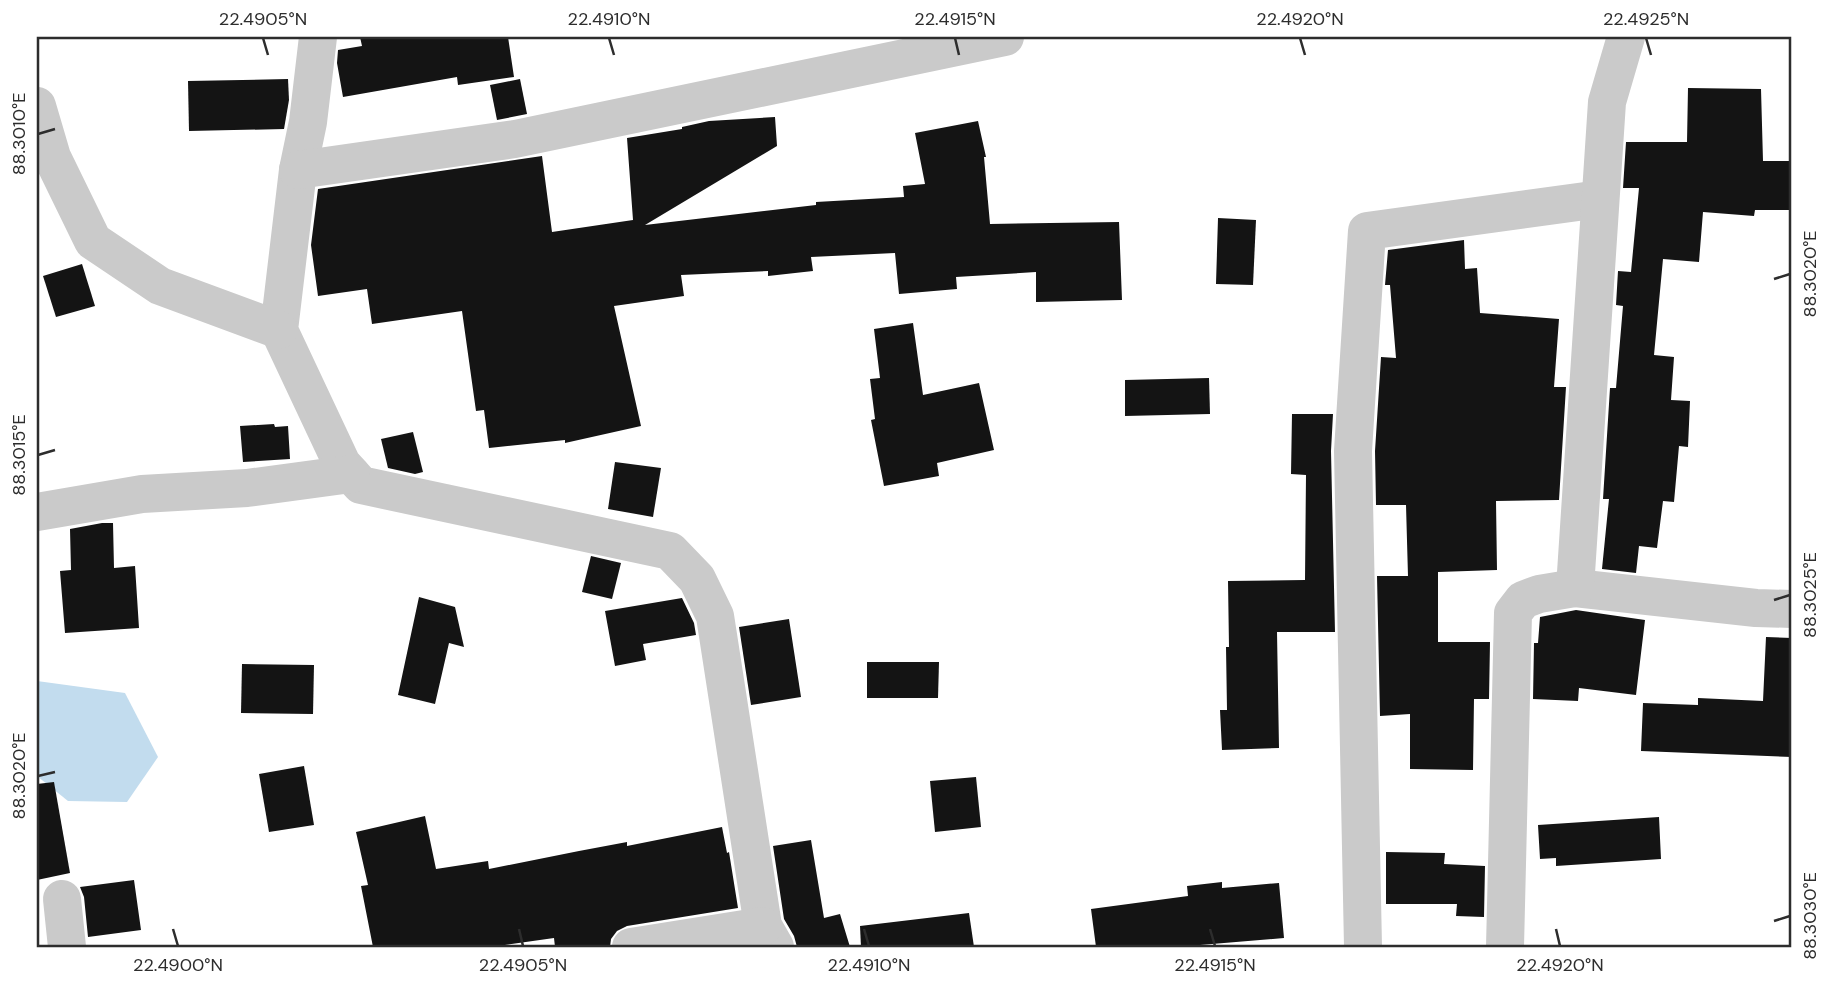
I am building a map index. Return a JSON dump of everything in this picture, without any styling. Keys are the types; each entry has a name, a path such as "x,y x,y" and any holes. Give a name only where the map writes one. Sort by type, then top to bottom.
{"street":[{"path":"318,37 308,122 298,170 279,330 342,464 361,485 670,551 698,579 715,616 769,937 631,947"},
{"path":"298,170 515,139 1005,37"},
{"path":"1575,588 1607,102 1626,37"},
{"path":"37,106 52,157 93,241 160,286 279,330"},
{"path":"1363,947 1353,451 1367,231 1600,199"},
{"path":"37,512 142,494 247,488 351,474"},
{"path":"1505,947 1513,613 1523,600 1539,594 1575,588 1756,608 1792,609"},
{"path":"62,900 67,947"}],"water":[{"path":"37,681 125,693 158,757 127,802 68,801 37,776"}],"building":[{"path":"360,37 508,37 514,77 458,85 457,77 343,97 337,63 338,50 362,46"},
{"path":"288,79 289,100 284,129 189,131 188,81"},
{"path":"520,79 527,114 497,120 490,85"},
{"path":"1688,88 1761,89 1763,161 1792,161 1792,210 1755,210 1754,216 1703,212 1699,262 1663,259 1654,355 1674,357 1671,400 1690,401 1688,447 1679,446 1674,502 1663,501 1657,548 1639,546 1636,573 1602,569 1609,499 1603,499 1610,388 1616,388 1623,306 1616,305 1618,271 1631,272 1639,188 1623,188 1626,142 1687,142"},
{"path":"775,117 777,146 645,225 816,205 816,202 904,197 903,186 925,184 915,133 978,121 986,157 990,224 1119,222 1122,300 1036,302 1036,272 956,277 957,289 899,294 895,253 811,257 813,271 768,276 768,271 681,275 684,296 614,306 641,426 565,443 565,440 489,448 484,410 476,411 462,311 372,324 367,289 318,296 311,245 318,189 542,156 552,232 633,220 627,138 682,129 709,121"},
{"path":"1218,218 1256,220 1253,285 1216,284"},
{"path":"1464,240 1465,269 1477,268 1480,313 1559,319 1554,387 1566,387 1559,500 1496,501 1497,570 1438,572 1438,642 1490,642 1489,699 1474,699 1473,770 1410,769 1410,714 1380,716 1377,576 1408,576 1406,505 1376,505 1375,451 1381,357 1396,358 1390,285 1385,285 1388,250"},
{"path":"82,264 95,306 56,317 43,276"},
{"path":"913,323 923,395 979,383 994,450 937,463 939,476 884,486 871,420 875,419 870,379 880,378 874,329"},
{"path":"1209,378 1210,414 1125,416 1125,380"},
{"path":"1292,414 1333,414 1331,451 1335,632 1277,632 1279,748 1222,750 1220,710 1227,710 1228,581 1305,580 1306,475 1291,474"},
{"path":"274,424 275,427 288,426 290,459 243,462 240,426"},
{"path":"413,432 423,472 415,474 388,468 381,439"},
{"path":"615,462 661,468 653,517 608,509"},
{"path":"113,523 114,568 135,566 139,628 65,633 60,571 71,570 70,529"},
{"path":"591,556 621,563 612,599 582,592"},
{"path":"419,597 455,607 464,647 449,643 435,704 398,695"},
{"path":"682,598 694,623 696,635 643,644 646,660 615,666 605,611"},
{"path":"1576,610 1645,620 1636,695 1579,688 1578,701 1533,699 1534,643 1538,643 1540,617"},
{"path":"789,619 801,697 751,705 739,627"},
{"path":"1766,637 1792,638 1792,757 1641,751 1643,703 1698,705 1698,698 1763,701"},
{"path":"867,662 939,662 938,698 867,698"},
{"path":"242,664 314,665 313,714 241,713"},
{"path":"304,766 314,825 269,832 259,774"},
{"path":"976,777 981,827 935,832 930,781"},
{"path":"54,782 70,873 37,880 37,784"},
{"path":"425,816 436,869 488,861 489,869 722,827 738,908 627,926 617,931 611,939 610,947 555,947 554,938 491,947 373,947 361,886 368,885 356,832"},
{"path":"1659,817 1661,859 1556,866 1556,858 1540,859 1538,825"},
{"path":"811,840 824,918 840,914 850,947 797,947 784,919 773,846"},
{"path":"1386,852 1445,853 1444,864 1485,866 1484,917 1456,916 1457,904 1386,904"},
{"path":"134,880 141,930 88,937 84,897 80,887"},
{"path":"1222,882 1222,888 1279,883 1284,938 1176,947 1096,947 1091,909 1188,896 1187,886"},
{"path":"969,913 974,947 861,947 860,926"}]}
